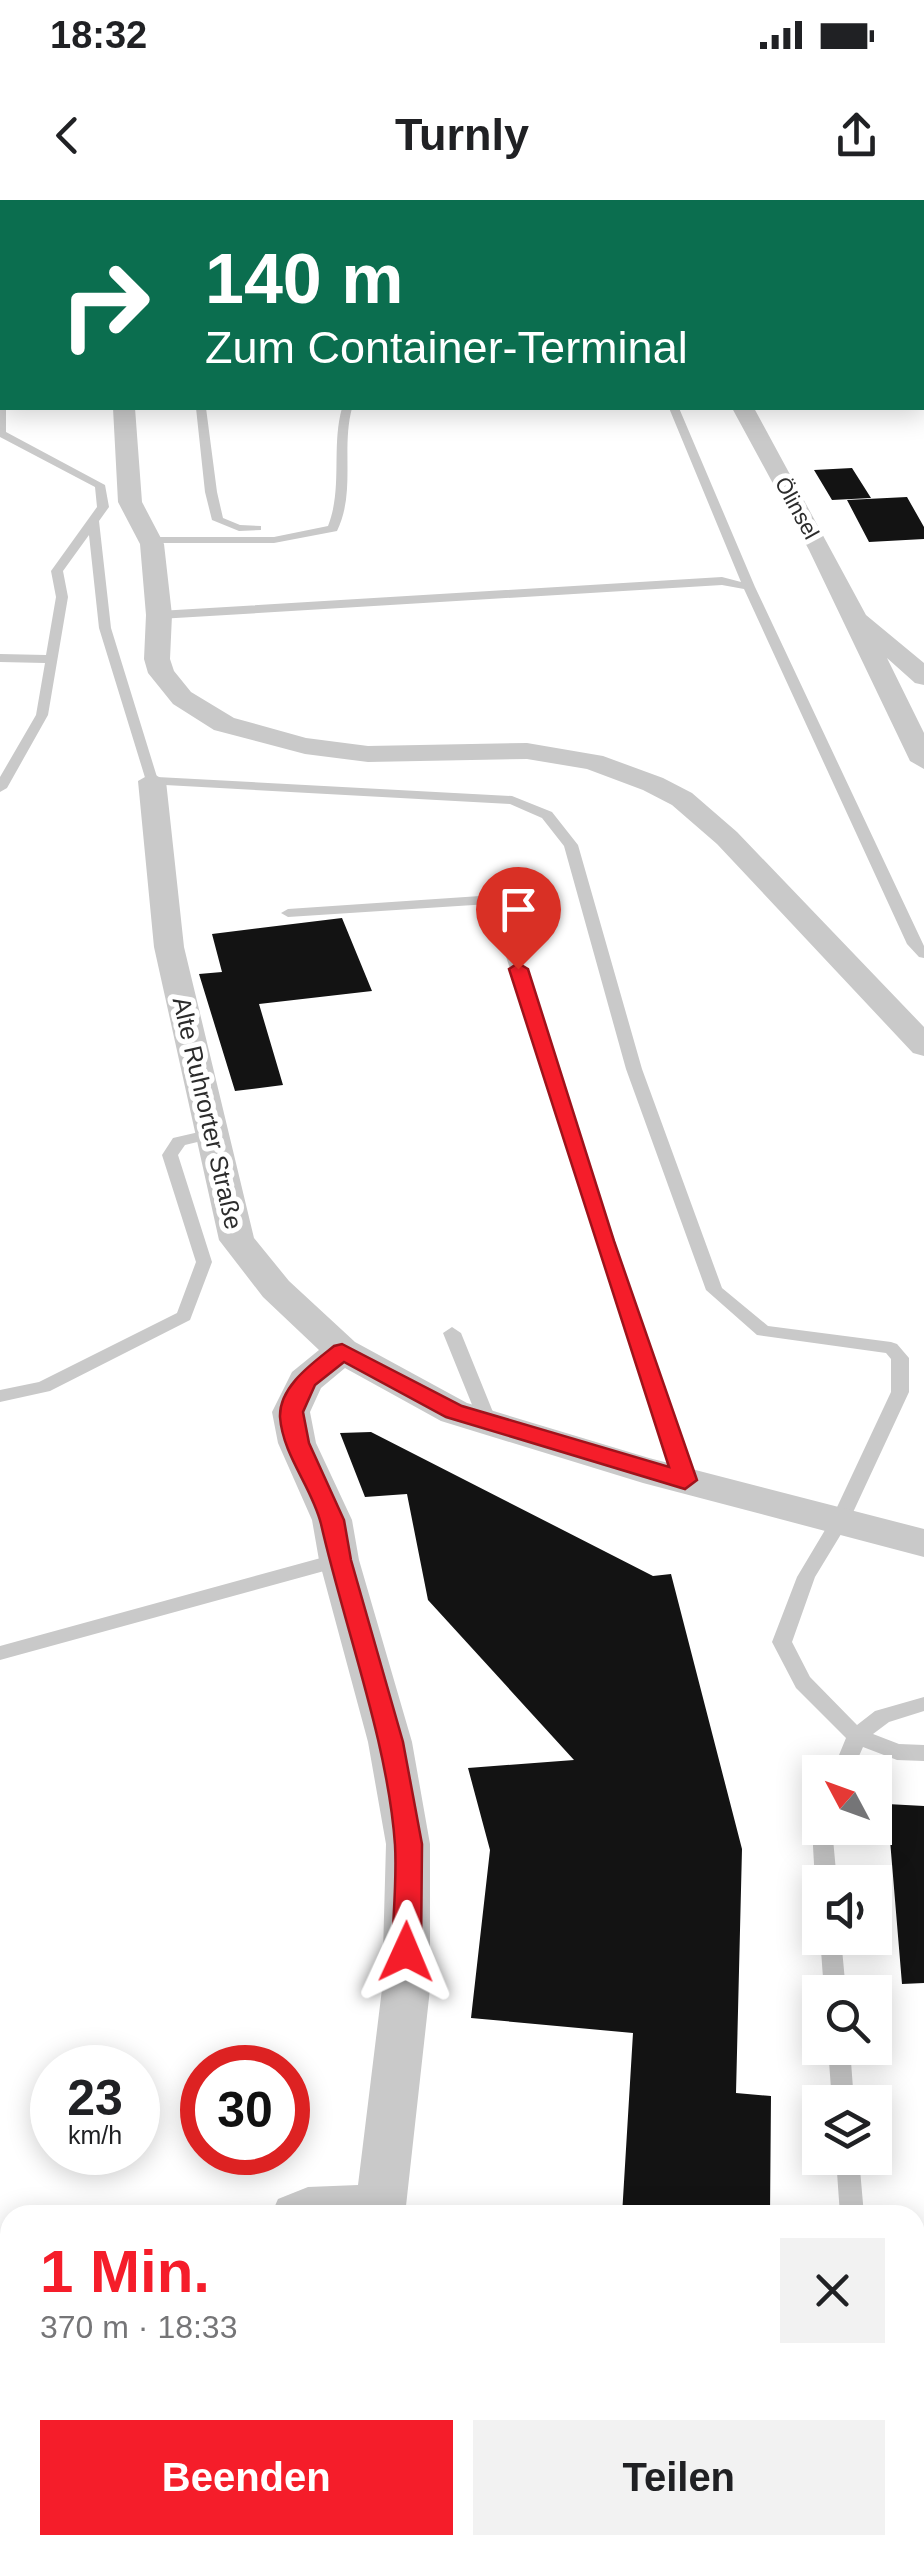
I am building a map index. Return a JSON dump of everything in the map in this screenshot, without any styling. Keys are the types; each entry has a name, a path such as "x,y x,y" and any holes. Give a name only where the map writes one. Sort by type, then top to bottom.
{"street":[{"path":"124,410 130,502 150,540 160,615 157,658 161,673 196,709 243,731 305,746 368,754 503,750 561,756 614,768 682,799 727,838 924,1046"},
{"name":"Ölinsel","path":"744,410 821,550 924,761"},
{"name":"Ölinsel","path":"848,610 924,676"},
{"name":"Alte Ruhrorter Straße","path":"152,781 169,947 212,1134 238,1240 276,1288 342,1351 412,1392 488,1422 685,1480 924,1543"},
{"path":"342,1351 306,1381 291,1412 297,1443 332,1520 339,1560 390,1742 408,1844 406,1989 382,2205"}],"lane":[{"path":"0,788 42,714 62,597 58,571 103,507 100,484 2,433 1,410"},
{"path":"201,410 210,492 218,520 238,528 278,529 337,520"},
{"path":"150,540 274,540 333,528 344,506 340,424 345,410"},
{"path":"675,410 750,587 914,944 924,954"},
{"path":"93,521 105,628 152,781 512,800 547,815 570,845 634,1070 714,1290 763,1331 891,1348 900,1358 900,1392 840,1521 806,1577 782,1642 796,1672 821,1705 856,1736 897,1752 924,1753"},
{"path":"160,615 722,582 750,587"},
{"path":"0,658 52,659"},
{"path":"288,913 496,899 685,1480"},
{"path":"0,1396 44,1387 184,1316 204,1262 170,1155 179,1141 212,1134"},
{"path":"452,1332 488,1422"},
{"path":"0,1653 339,1560"},
{"path":"849,1755 856,1736 882,1716 924,1704"},
{"path":"849,2175 851,2205"}],"building":[{"path":"852,468 871,498 832,500 814,470"},
{"path":"907,497 924,527 924,539 869,542 847,500"},
{"path":"342,918 372,991 259,1004 283,1085 235,1091 199,974 222,972 212,934"},
{"path":"371,1432 653,1576 671,1574 742,1849 736,2093 771,2096 770,2205 623,2205 633,2033 471,2018 490,1850 468,1768 574,1760 428,1600 407,1494 365,1497 340,1433"},
{"path":"892,1804 924,1806 924,1983 902,1984 890,1845"}],"route":[{"path":"406,1952 408,1844 390,1742 339,1560 332,1520 297,1443 291,1412 306,1381 342,1351 454,1412 685,1480 518,969"}]}
